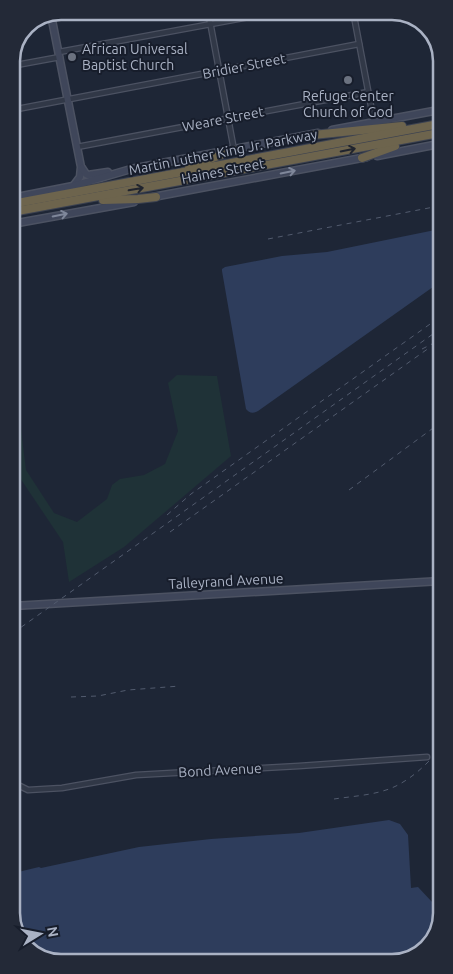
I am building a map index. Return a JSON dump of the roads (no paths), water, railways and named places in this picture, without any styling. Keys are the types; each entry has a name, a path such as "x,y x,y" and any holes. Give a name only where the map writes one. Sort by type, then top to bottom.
{"highway":[{"path":"312,135 433,125"},
{"name":"Martin Luther King Jr. Parkway","path":"20,202 433,125"},
{"name":"Martin Luther King Jr. Parkway","path":"20,211 433,134"},
{"path":"362,158 433,135"},
{"path":"154,177 234,150"},
{"path":"71,201 156,197"}],"street":[{"path":"209,20 234,150"},
{"path":"20,64 59,54 232,20"},
{"path":"355,20 374,122"},
{"path":"53,21 81,166 80,178 72,186"},
{"name":"Bridier Street","path":"20,108 359,44"},
{"name":"Weare Street","path":"78,147 368,92"},
{"name":"Haines Street","path":"20,196 72,186 131,169 433,111"},
{"name":"Haines Street","path":"20,222 433,145"},
{"path":"81,166 88,175 131,169"},
{"name":"Talleyrand Avenue","path":"20,606 433,581"},
{"name":"Bond Avenue","path":"20,786 28,790 62,788 136,775 427,757"}],"water":[{"path":"433,230 433,287 258,411 250,412 246,409 222,269 282,256 327,252"},
{"path":"389,820 400,824 408,835 411,888 418,887 433,903 431,926 419,944 397,954 59,954 48,952 36,945 27,936 22,926 20,913 20,872 139,847 211,839 299,833"}],"railway":[{"path":"268,239 433,207"},
{"path":"167,515 191,494 433,322"},
{"path":"20,628 433,334"},
{"path":"422,349 433,344"},
{"path":"170,532 429,348"},
{"path":"349,490 433,428"},
{"path":"71,697 98,696 128,690 180,686"},
{"path":"334,799 389,789 409,778 433,757"}],"place":[{"name":"African Universal Baptist Church","path":"72,57"},
{"name":"Refuge Center Church of God","path":"348,80"}]}
